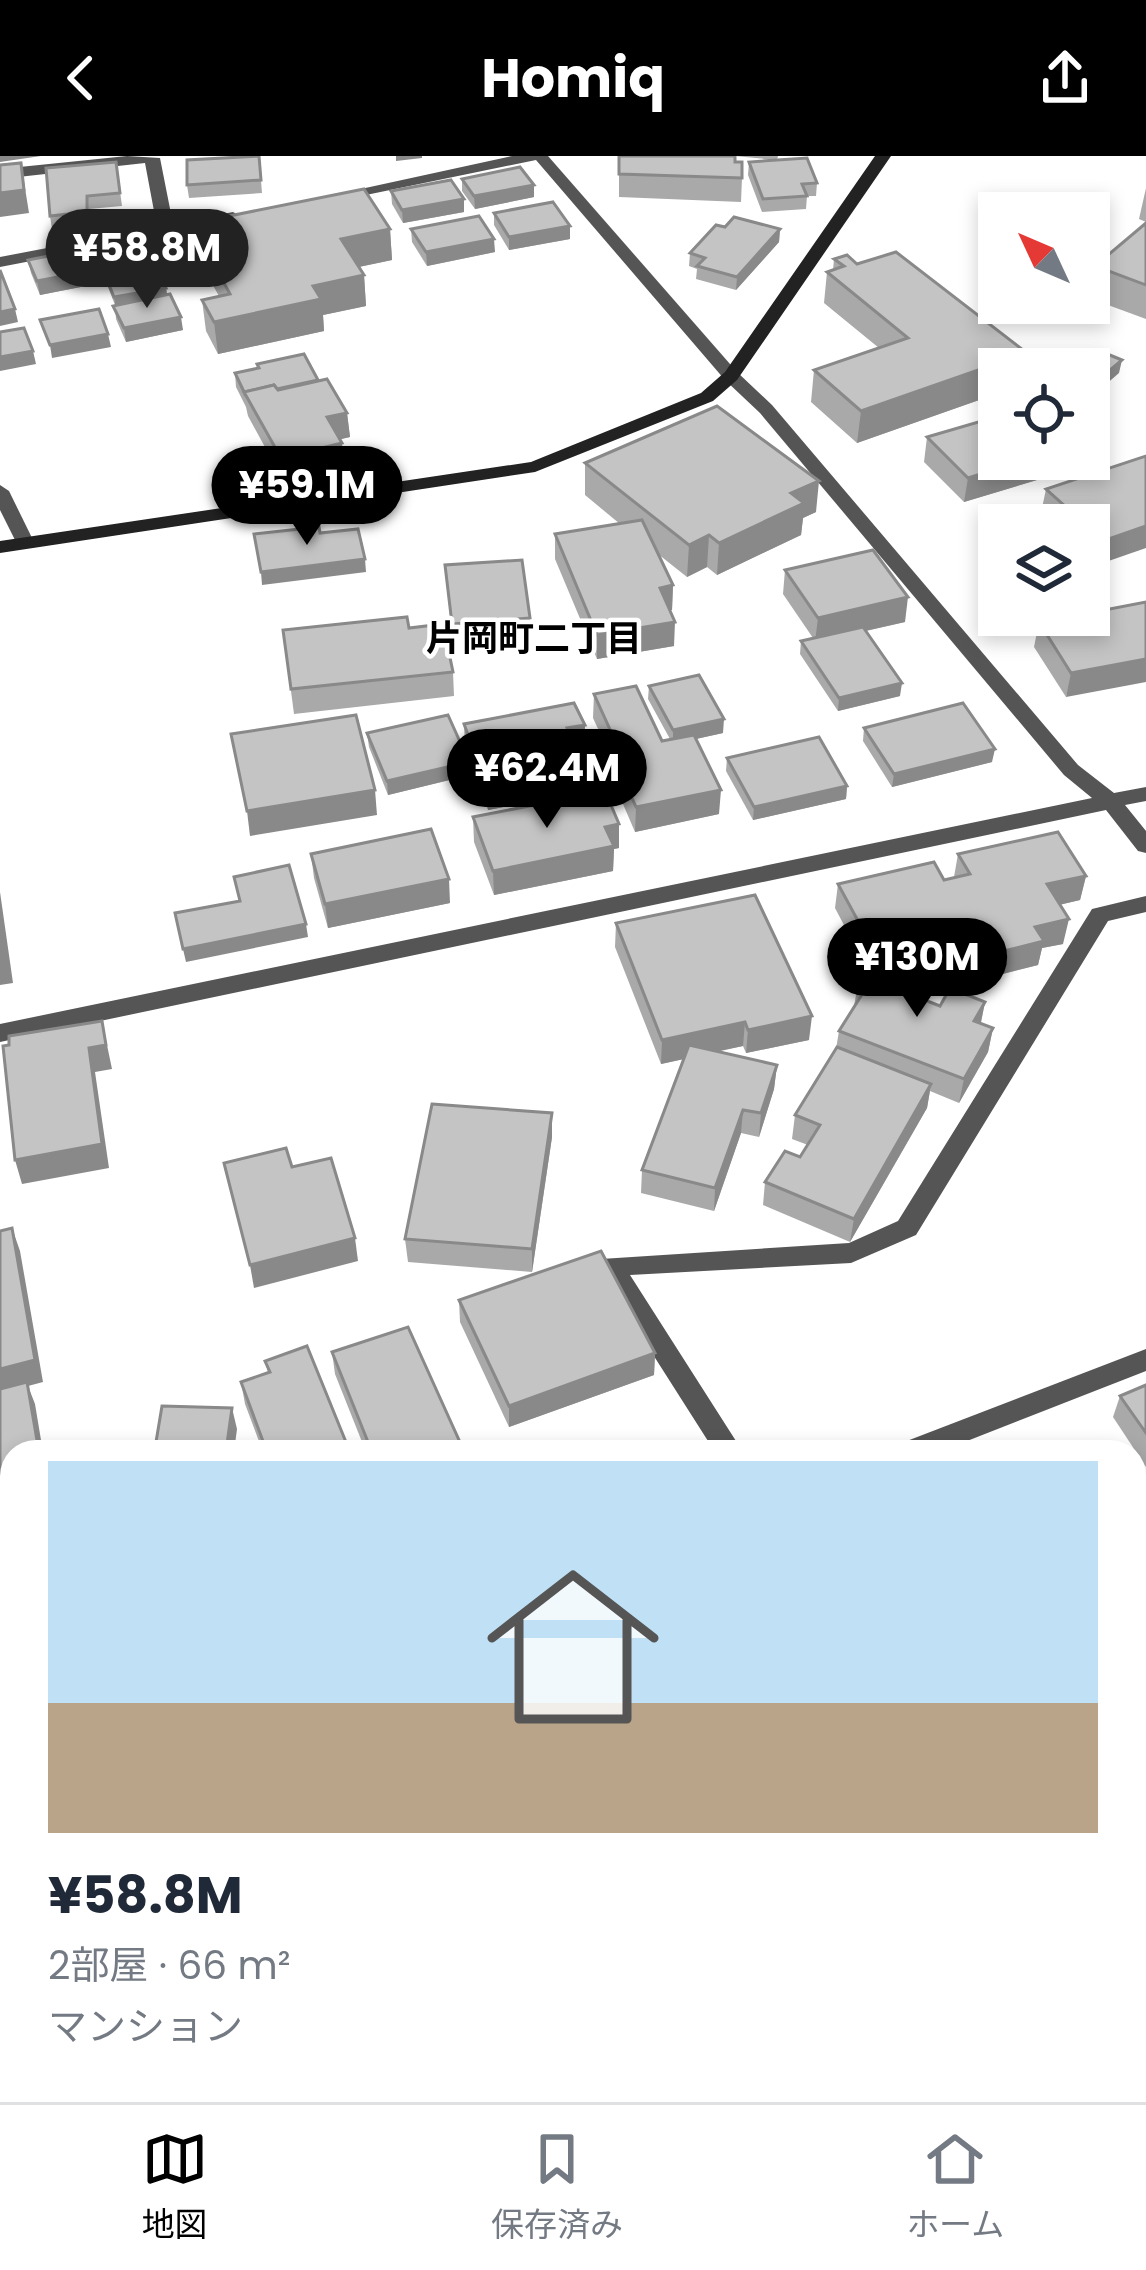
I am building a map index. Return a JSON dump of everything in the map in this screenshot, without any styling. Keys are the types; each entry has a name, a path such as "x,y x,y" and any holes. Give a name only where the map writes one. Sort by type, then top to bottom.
{"street":[{"path":"304,202 538,156 731,376 766,409 1071,770 1112,803 1146,846"},
{"path":"0,548 535,467 706,397 731,376 883,156"},
{"path":"0,174 152,158 166,230"},
{"path":"0,262 258,212"},
{"path":"0,491 26,544"},
{"path":"0,1033 1146,794"},
{"path":"722,1440 610,1266 851,1253 908,1228 1100,915 1146,904"},
{"path":"939,1440 1146,1360"}],"building":[{"path":"259,156 261,180 187,185 187,160"},
{"path":"619,156 735,156 735,162 742,162 742,178 619,174"},
{"path":"807,158 817,183 802,184 807,196 763,199 749,162"},
{"path":"116,162 120,193 87,196 87,212 50,216 46,168"},
{"path":"21,163 24,190 0,193 0,165"},
{"path":"520,167 534,185 474,196 462,179"},
{"path":"451,180 464,199 402,210 391,191"},
{"path":"364,189 390,229 341,239 364,275 313,286 321,299 214,322 202,300 230,294 195,230 208,228 204,221"},
{"path":"553,202 570,226 509,237 494,213"},
{"path":"479,216 494,239 426,252 411,229"},
{"path":"734,217 780,229 737,277 697,266 705,258 690,253 716,225 725,227"},
{"path":"1146,223 1146,285 1110,272 1110,253"},
{"path":"141,238 151,259 37,281 28,260"},
{"path":"896,252 978,315 978,324 989,324 1021,348 978,348 978,370 861,411 814,370 908,338 827,272 844,266 834,259 847,255 857,264"},
{"path":"156,266 166,288 114,297 105,275"},
{"path":"0,270 15,309 0,312"},
{"path":"170,294 181,317 124,328 113,306"},
{"path":"99,309 108,334 50,345 40,320"},
{"path":"24,328 33,351 0,357 0,332"},
{"path":"304,354 318,380 277,389 274,385 244,392 235,373"},
{"path":"1110,355 1122,360 1110,370"},
{"path":"327,379 347,413 327,417 342,443 281,458 244,392"},
{"path":"717,406 819,481 791,493 804,503 719,543 709,535 689,545 585,463"},
{"path":"978,422 978,475 968,478 927,437"},
{"path":"1146,456 1146,526 1110,539 1110,504 1063,504 1046,489 1073,480 1110,480 1110,468"},
{"path":"642,520 673,585 660,588 675,622 597,635 555,534"},
{"path":"319,527 320,533 358,529 365,559 261,572 254,534"},
{"path":"873,550 908,597 818,618 785,570"},
{"path":"522,560 530,618 452,624 445,565"},
{"path":"1146,602 1146,659 1071,673 1048,636 1110,636 1110,609"},
{"path":"407,617 409,628 443,624 453,672 291,689 283,630"},
{"path":"863,627 902,683 839,698 801,641"},
{"path":"699,675 724,719 673,730 649,686"},
{"path":"636,686 662,741 694,735 721,790 636,807 618,766 626,765 594,694"},
{"path":"574,703 585,725 567,728 581,760 556,765 559,771 487,785 464,724"},
{"path":"963,703 995,749 894,774 864,728"},
{"path":"356,715 375,790 247,811 231,734"},
{"path":"448,715 469,762 387,781 367,733"},
{"path":"819,737 847,786 754,807 727,758"},
{"path":"605,791 619,824 605,827 614,846 493,871 473,817"},
{"path":"431,829 449,879 325,904 311,854"},
{"path":"1058,832 1086,876 1047,884 1069,919 1035,927 1044,941 992,954 979,930 876,954 838,884 934,862 944,880 970,874 958,854"},
{"path":"289,865 306,924 183,949 175,913 240,901 234,877"},
{"path":"755,895 812,1016 748,1030 745,1022 662,1040 616,923"},
{"path":"874,957 923,975 912,995 940,1006 950,988 985,1002 974,1021 993,1028 964,1079 839,1031 866,988 858,984"},
{"path":"102,1021 106,1045 89,1048 102,1144 15,1160 3,1046 9,1045 9,1036"},
{"path":"689,1045 777,1065 761,1113 743,1110 715,1188 642,1170"},
{"path":"837,1047 931,1084 854,1219 765,1182 785,1151 800,1157 820,1125 795,1115"},
{"path":"432,1104 552,1113 532,1249 405,1239"},
{"path":"286,1148 292,1167 331,1158 355,1238 250,1265 224,1163"},
{"path":"12,1228 35,1360 0,1369 0,1231"},
{"path":"601,1251 655,1353 509,1406 459,1300"},
{"path":"408,1327 459,1440 367,1440 332,1352"},
{"path":"307,1346 345,1440 263,1440 241,1382 270,1372 265,1361"},
{"path":"27,1382 37,1440 0,1440 0,1389"},
{"path":"1146,1385 1146,1433 1120,1396"},
{"path":"162,1406 232,1408 228,1440 156,1440"}],"district":[{"name":"片岡町二丁目","path":"534,638"}]}
